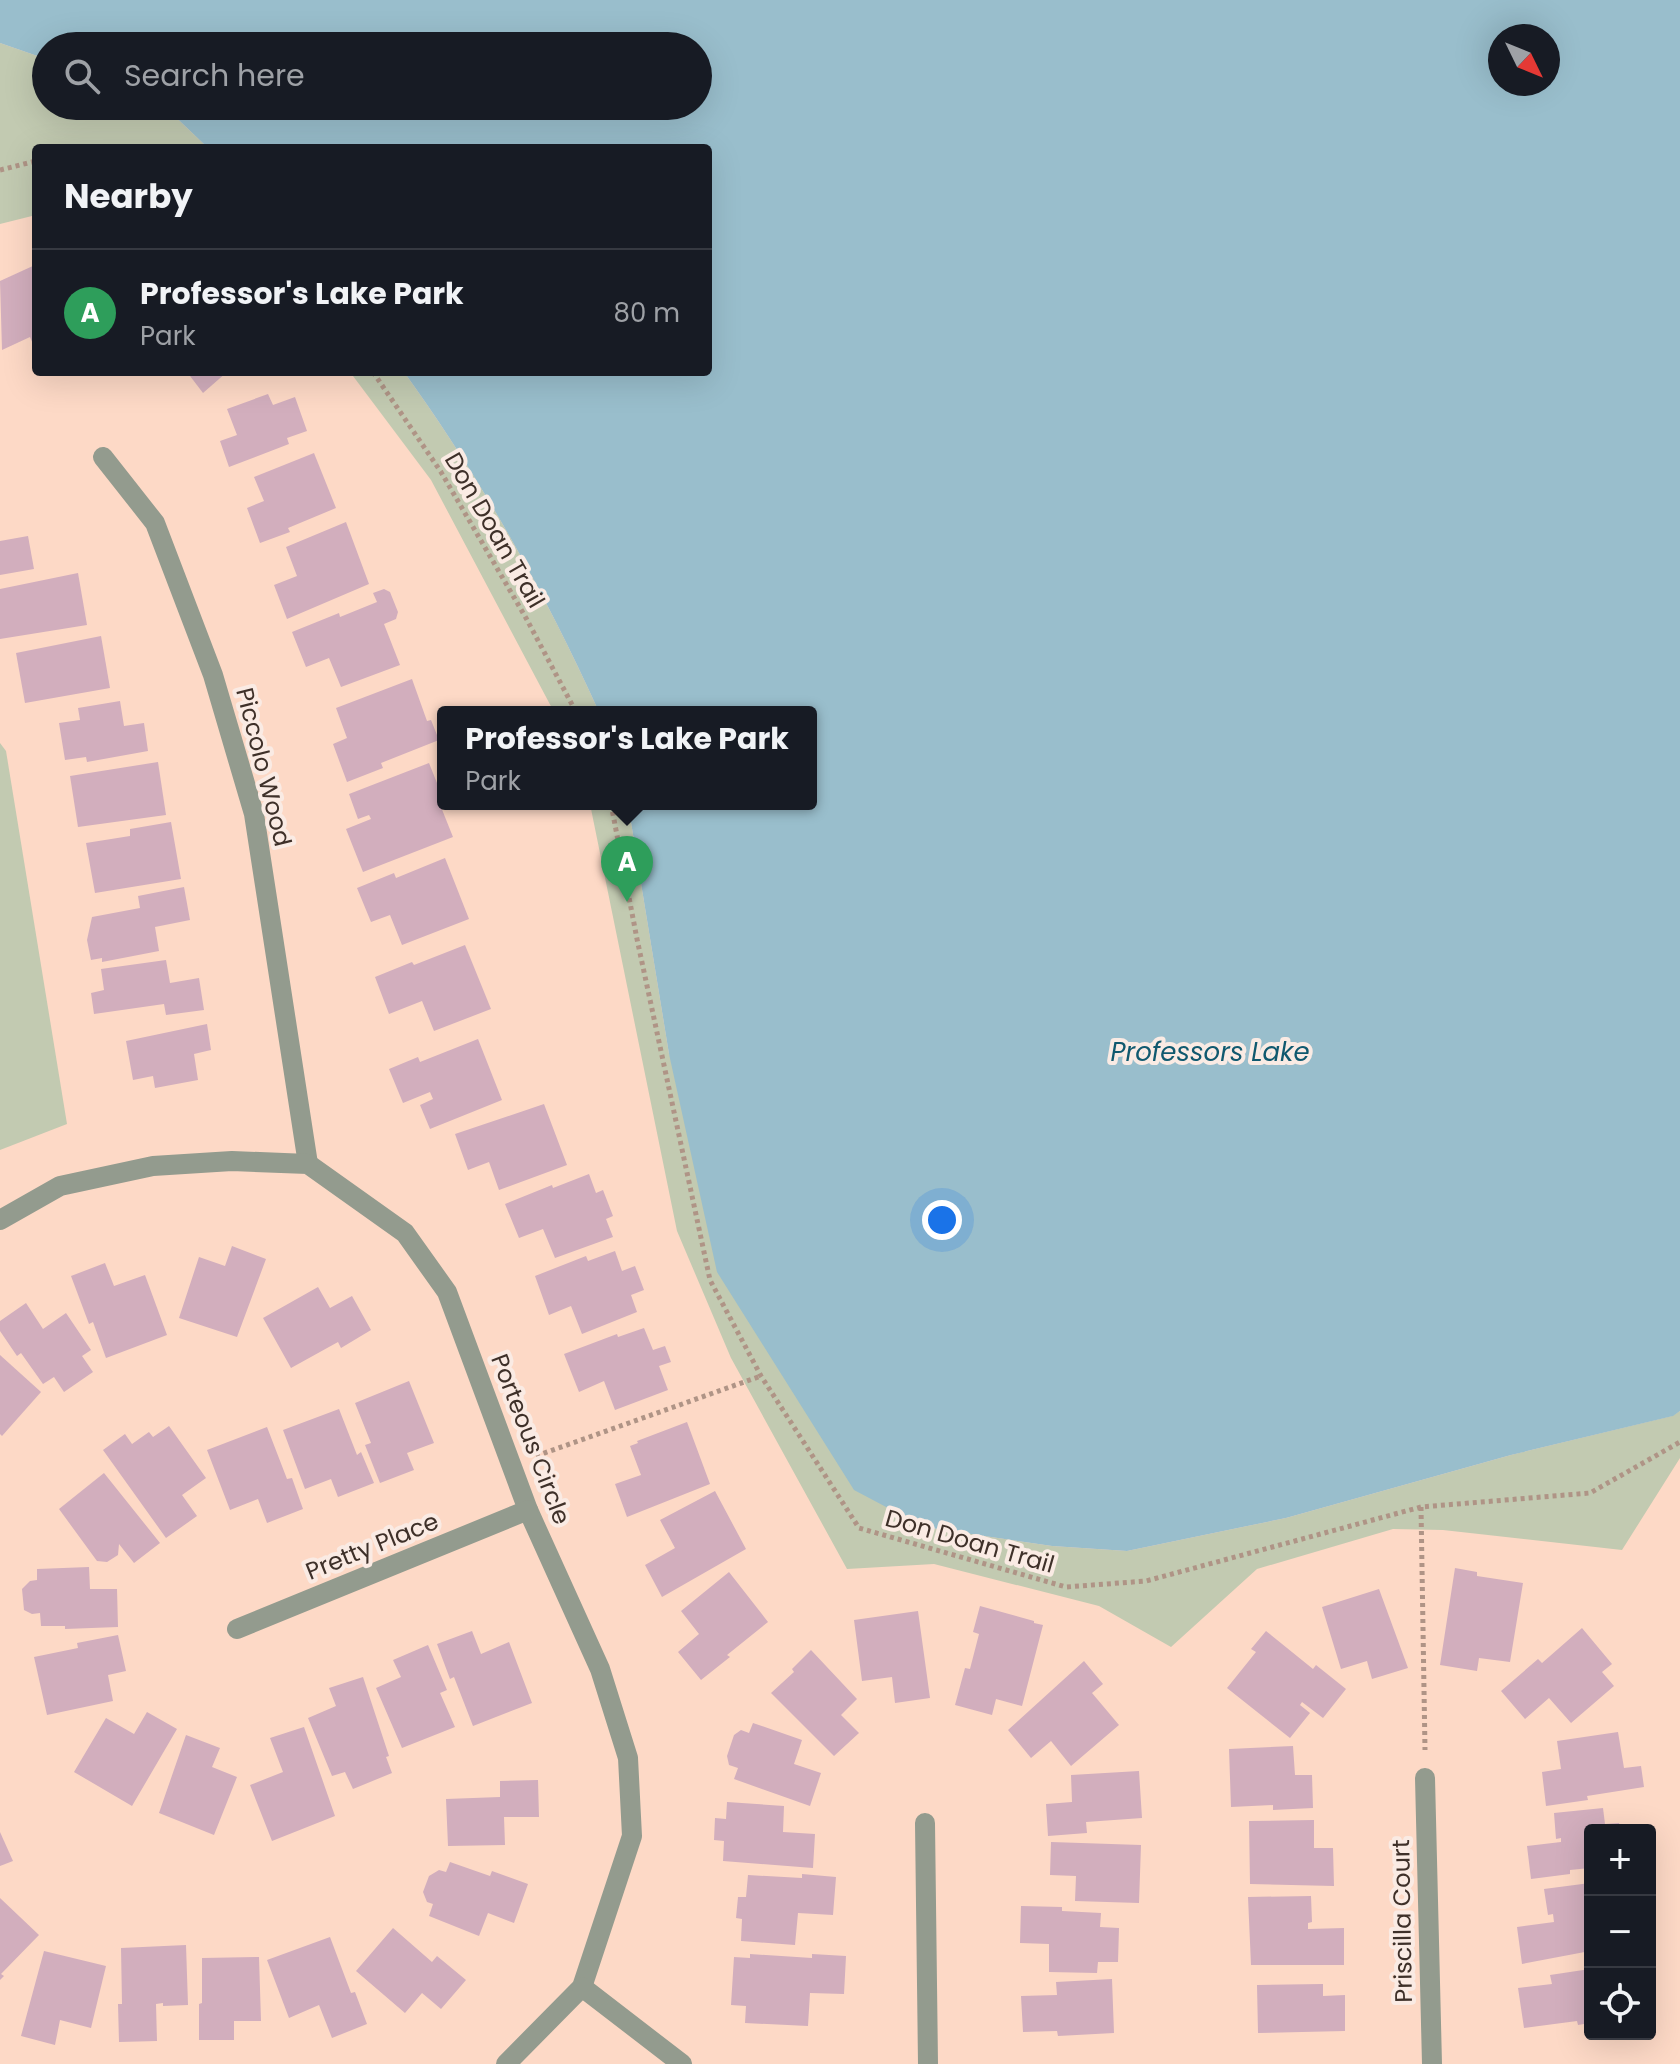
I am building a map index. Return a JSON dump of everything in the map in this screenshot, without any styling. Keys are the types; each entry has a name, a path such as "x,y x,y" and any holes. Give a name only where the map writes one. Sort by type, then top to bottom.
{"street":[{"name":"Piccolo Wood","path":"103,457 155,523 213,675 254,814 308,1164"},
{"path":"0,1220 60,1186 153,1166 232,1161 308,1164"},
{"name":"Porteous Circle","path":"308,1164 405,1233 447,1292 528,1510 600,1669 628,1758 632,1836 582,1987 506,2064"},
{"name":"Pretty Place","path":"237,1629 528,1510"},
{"name":"Priscilla Court","path":"1425,1778 1432,2064"},
{"path":"925,1823 928,2064"},
{"path":"582,1987 682,2064"}],"path":[{"path":"0,170 32,162"},
{"name":"Don Doan Trail","path":"376,376 441,472 526,618 573,706"},
{"name":"Don Doan Trail","path":"612,810 710,1280 761,1376 859,1528 1066,1587 1146,1581 1421,1507 1590,1493 1680,1442"},
{"path":"511,1464 761,1376"},
{"path":"1421,1507 1425,1778"}],"green space":[{"path":"0,43 32,54 32,120 179,120 204,144 32,144 32,216 0,224"},
{"path":"353,376 407,376 510,537 596,706 551,706 431,480"},
{"path":"0,743 6,751 67,1124 0,1150"},
{"path":"591,810 629,810 669,1054 924,1527 1052,1546 1127,1551 1286,1518 1511,1455 1672,1416 1680,1411 1680,1458 1622,1550 1443,1530 1393,1529 1257,1569 1171,1647 1099,1606 934,1564 847,1569 731,1358 677,1231"}],"water":[{"name":"Professors Lake","path":"0,0 1680,0 1680,1411 1673,1416 1511,1455 1286,1518 1127,1551 1052,1546 924,1527 854,1490 717,1272 669,1054 629,810 817,810 817,706 596,706 510,537 407,376 712,376 712,144 204,144 179,120 712,120 712,32 32,32 32,54 0,43"}],"building":[{"path":"32,266 32,342 30,337 2,350 0,281"},
{"path":"190,376 222,376 203,393"},
{"path":"268,394 273,405 295,397 307,431 287,438 289,444 229,467 220,441 237,435 227,409"},
{"path":"314,453 336,508 288,528 290,532 260,543 247,508 264,501 254,477"},
{"path":"346,522 369,584 287,619 274,585 297,576 286,547"},
{"path":"28,536 34,569 0,575 0,541"},
{"path":"78,573 87,625 0,639 0,589"},
{"path":"384,589 390,592 398,612 396,619 384,624 400,665 341,687 329,658 306,667 292,632 377,602 373,593"},
{"path":"101,636 110,688 25,703 16,653"},
{"path":"412,679 437,741 381,763 383,768 347,782 333,744 347,738 336,708"},
{"path":"120,701 124,726 144,723 148,751 87,762 86,757 65,760 59,723 80,720 78,708"},
{"path":"158,762 166,815 78,827 70,776"},
{"path":"429,763 437,783 437,810 442,810 453,837 363,872 346,829 371,819 369,815 358,819 349,794"},
{"path":"171,822 181,879 95,893 86,843 130,836 130,829"},
{"path":"445,858 469,919 402,945 390,915 371,922 357,888 394,873 396,878"},
{"path":"184,887 190,920 155,927 159,951 102,962 102,958 91,960 87,940 92,917 140,908 138,896"},
{"path":"465,945 491,1009 434,1031 422,1001 389,1014 375,977"},
{"path":"166,960 170,983 199,978 204,1010 166,1015 164,1004 94,1014 91,993 104,990 101,969"},
{"path":"207,1024 211,1050 194,1054 198,1080 155,1088 153,1076 133,1080 126,1041"},
{"path":"478,1039 502,1100 430,1129 420,1105 433,1099 430,1092 403,1103 389,1069 418,1057 420,1062"},
{"path":"544,1104 567,1165 499,1190 489,1162 468,1170 455,1134"},
{"path":"589,1174 596,1193 603,1190 613,1216 606,1219 613,1237 555,1258 543,1229 519,1238 505,1204"},
{"path":"232,1246 266,1259 237,1337 179,1318 199,1257 225,1266"},
{"path":"615,1251 622,1271 635,1266 644,1290 631,1295 637,1312 582,1334 571,1306 549,1315 535,1276 586,1256 588,1261"},
{"path":"105,1263 114,1286 145,1275 167,1335 106,1358 71,1276"},
{"path":"318,1287 330,1308 352,1296 371,1330 341,1348 338,1342 291,1368 263,1318"},
{"path":"26,1303 43,1329 66,1313 91,1350 82,1356 93,1372 64,1392 54,1377 43,1384 21,1353 17,1356 0,1331 0,1321"},
{"path":"644,1328 653,1350 665,1346 671,1362 659,1366 668,1390 615,1410 604,1381 579,1392 564,1354 617,1334 618,1337"},
{"path":"0,1355 41,1392 2,1436 0,1434"},
{"path":"409,1381 434,1443 407,1453 414,1470 380,1483 365,1445 371,1443 355,1403"},
{"path":"339,1409 357,1455 361,1452 374,1483 338,1497 331,1479 305,1489 283,1430"},
{"path":"687,1422 710,1484 627,1517 615,1484 641,1475 630,1446"},
{"path":"169,1426 206,1478 182,1495 197,1516 166,1538 103,1450 125,1434 132,1444 149,1432 153,1437"},
{"path":"267,1427 287,1479 292,1478 303,1509 267,1523 258,1499 230,1510 207,1450"},
{"path":"104,1473 160,1543 134,1563 119,1544 118,1555 107,1562 97,1561 59,1509"},
{"path":"715,1491 746,1549 662,1597 645,1565 675,1548 660,1520"},
{"path":"89,1567 90,1589 117,1589 118,1627 65,1629 65,1626 41,1626 40,1613 32,1614 24,1610 22,1589 30,1581 37,1580 37,1569"},
{"path":"1455,1568 1477,1572 1477,1576 1523,1583 1510,1662 1479,1658 1477,1671 1440,1665"},
{"path":"729,1572 768,1622 701,1680 678,1652 699,1634 681,1611"},
{"path":"1379,1589 1408,1668 1372,1679 1367,1661 1341,1669 1322,1607"},
{"path":"980,1606 1043,1625 1022,1706 996,1699 992,1715 955,1705 965,1668 970,1669 979,1634 973,1632"},
{"path":"918,1611 930,1698 895,1703 892,1677 862,1681 854,1620"},
{"path":"1582,1628 1612,1664 1602,1672 1614,1686 1571,1723 1549,1698 1525,1719 1501,1691 1538,1659 1542,1663"},
{"path":"472,1631 481,1654 509,1642 532,1703 473,1726 437,1644"},
{"path":"1266,1631 1313,1669 1316,1665 1346,1689 1323,1718 1302,1702 1300,1705 1310,1713 1290,1738 1227,1688 1256,1652 1251,1649"},
{"path":"118,1635 126,1671 108,1675 113,1701 47,1715 34,1657 78,1648 77,1643"},
{"path":"428,1645 447,1690 440,1693 455,1727 402,1748 376,1688 401,1677 393,1660"},
{"path":"811,1650 857,1699 841,1715 859,1733 834,1756 771,1693 794,1672 792,1669"},
{"path":"1084,1661 1103,1684 1092,1693 1119,1725 1071,1766 1051,1741 1031,1758 1008,1730"},
{"path":"363,1677 392,1773 353,1789 345,1772 332,1776 308,1718 336,1706 329,1688"},
{"path":"147,1712 177,1729 132,1806 74,1772 106,1718 134,1734"},
{"path":"753,1723 802,1740 794,1764 821,1773 810,1806 734,1779 738,1768 729,1765 727,1756 734,1735 741,1730 749,1733"},
{"path":"304,1727 335,1816 272,1841 250,1785 283,1772 270,1738"},
{"path":"1618,1732 1624,1768 1641,1766 1644,1787 1546,1806 1542,1772 1561,1769 1557,1741"},
{"path":"186,1735 220,1748 212,1767 237,1777 214,1835 159,1813"},
{"path":"1293,1746 1295,1775 1312,1775 1313,1808 1273,1810 1273,1805 1231,1807 1229,1749"},
{"path":"1139,1771 1142,1818 1086,1822 1087,1833 1048,1836 1046,1804 1072,1802 1071,1775"},
{"path":"538,1780 539,1817 504,1817 505,1845 448,1846 446,1799 500,1797 500,1781"},
{"path":"727,1802 784,1806 783,1832 815,1834 813,1868 723,1861 724,1841 714,1840 715,1818 726,1819"},
{"path":"1603,1808 1605,1824 1584,1824 1584,1869 1570,1870 1570,1874 1531,1879 1527,1846 1561,1842 1561,1838 1556,1839 1554,1813"},
{"path":"1314,1820 1314,1848 1333,1848 1334,1886 1250,1884 1249,1821"},
{"path":"0,1832 13,1861 0,1866"},
{"path":"1051,1842 1141,1845 1139,1903 1075,1901 1076,1876 1050,1875"},
{"path":"450,1862 490,1876 492,1871 528,1884 514,1923 488,1913 479,1936 429,1916 433,1904 427,1902 423,1892 429,1876 439,1870 446,1872"},
{"path":"802,1874 836,1877 833,1915 798,1913 795,1945 741,1941 742,1919 736,1918 738,1897 746,1897 748,1875 802,1878"},
{"path":"1584,1884 1584,1952 1522,1964 1517,1927 1554,1922 1553,1914 1548,1915 1544,1889"},
{"path":"1311,1896 1312,1922 1308,1923 1308,1929 1344,1928 1344,1965 1251,1965 1248,1897"},
{"path":"0,1898 39,1935 1,1974 4,1976 0,1980"},
{"path":"1021,1906 1062,1907 1062,1911 1101,1913 1100,1927 1119,1928 1118,1962 1098,1962 1097,1973 1049,1972 1049,1944 1020,1943"},
{"path":"393,1928 432,1962 437,1956 466,1980 441,2009 422,1993 405,2013 356,1971"},
{"path":"330,1937 351,1993 355,1992 367,2024 332,2038 319,2005 289,2018 267,1960"},
{"path":"186,1945 188,2005 156,2004 157,2041 119,2042 121,1948"},
{"path":"44,1951 106,1966 91,2028 60,2020 55,2045 21,2036"},
{"path":"750,1954 812,1958 812,1954 846,1956 844,1994 810,1993 808,2026 745,2023 746,2006 731,2005 734,1957 750,1958"},
{"path":"259,1957 261,2021 234,2021 234,2040 199,2040 202,1958"},
{"path":"1584,1970 1584,2024 1578,2025 1577,2021 1524,2028 1518,1988 1552,1984 1550,1975"},
{"path":"1112,1979 1114,2033 1058,2036 1057,2031 1023,2032 1021,1996 1057,1995 1056,1982"},
{"path":"1323,1984 1323,1996 1345,1995 1345,2031 1258,2033 1257,1985"}],"place":[{"name":"Professor's Lake Park","path":"627,902"}]}
